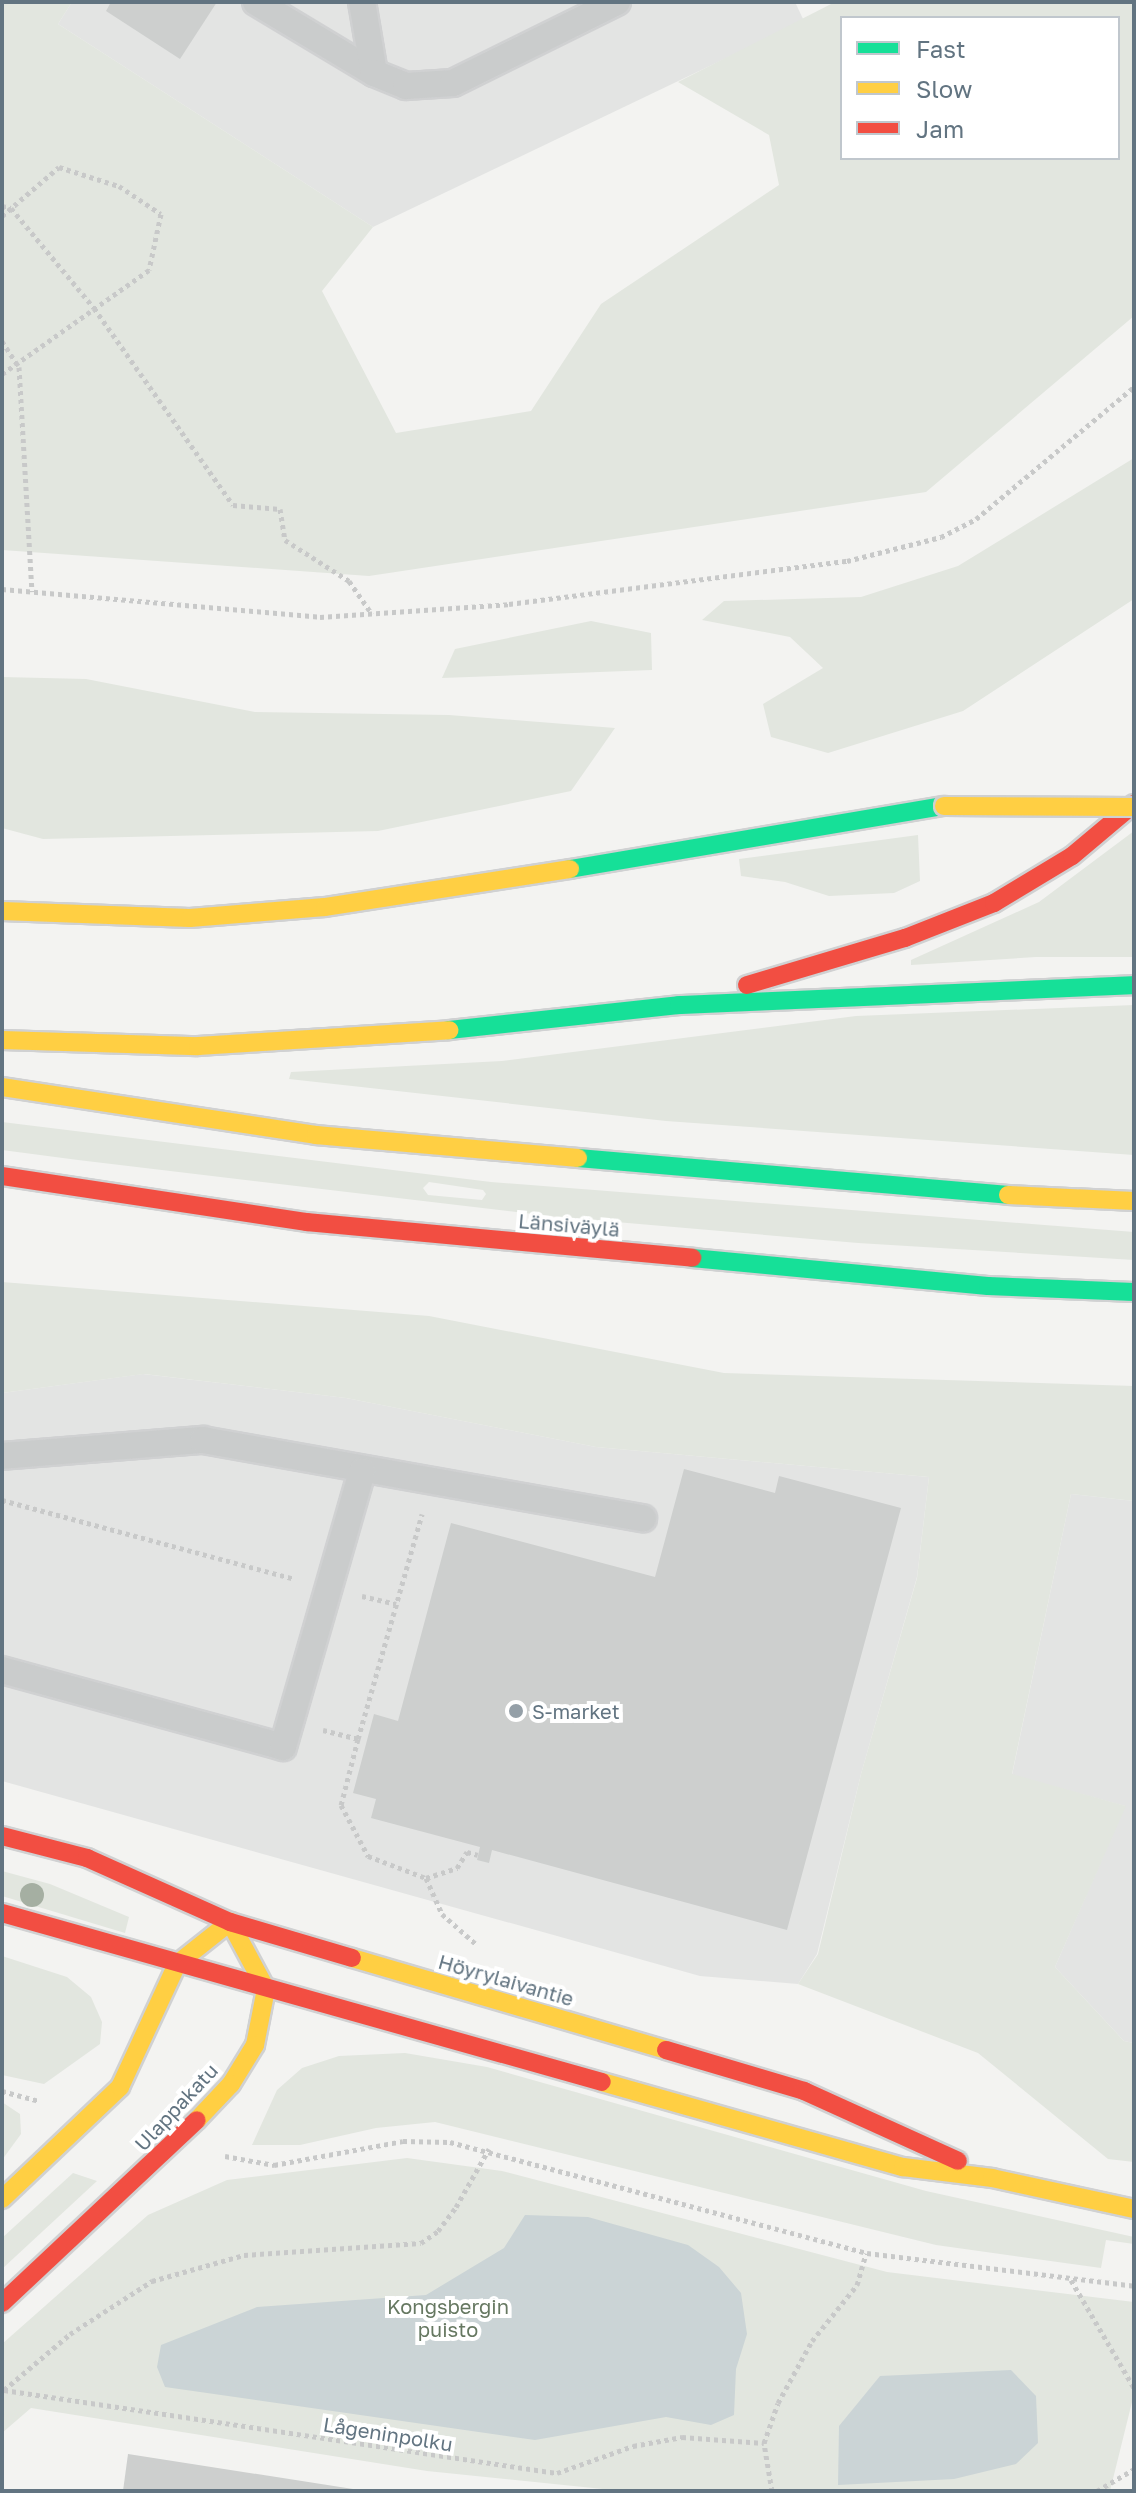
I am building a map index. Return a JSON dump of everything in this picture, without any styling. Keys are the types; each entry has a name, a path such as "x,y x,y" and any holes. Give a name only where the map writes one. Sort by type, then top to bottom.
{"main road":[{"path":"2,911 190,918 325,907 478,886 741,836 944,806 1134,806"},
{"path":"679,1005 905,938 994,903 1072,856 1134,806"},
{"path":"2,1040 198,1046 313,1040 679,1005 1134,985"},
{"path":"2,1087 316,1135 1020,1196 1134,1201"},
{"name":"Länsiväylä","path":"2,1176 307,1222 988,1286 1134,1292"},
{"name":"Höyrylaivantie","path":"2,1836 87,1858 230,1922 804,2091 992,2178"},
{"name":"Höyrylaivantie","path":"2,1913 903,2167 992,2178 1134,2209"},
{"path":"2,2199 120,2087 177,1964 230,1922 266,1989"},
{"name":"Ulappakatu","path":"2,2303 180,2139 231,2084 255,2045 266,1989"}],"lane":[{"path":"256,2 374,73 406,86 453,83 617,2"},
{"path":"362,2 374,73"},
{"path":"2,1456 203,1440 362,1471 643,1518"},
{"path":"2,1670 283,1747 362,1471"}],"path":[{"path":"2,216 59,167 119,186 161,214 149,270 94,308 19,367 2,374"},
{"path":"2,206 11,208 94,308 233,505 280,509 285,540 349,581 372,614"},
{"path":"2,341 19,367 32,592"},
{"path":"2,589 320,617 509,604 847,561 904,548 976,519 1134,387"},
{"path":"2,1500 396,1604"},
{"path":"358,1739 341,1805 368,1856 426,1878 457,1868 467,1852 478,1855"},
{"path":"2,2091 53,2105"},
{"path":"221,2155 274,2165 413,2140 489,2149 867,2253 1134,2286"},
{"path":"3,2391 70,2334 152,2281 244,2255 421,2243 438,2231 456,2207 489,2149"},
{"path":"772,2491 764,2443 794,2368 857,2285 867,2253"},
{"path":"1071,2279 1134,2388"},
{"name":"Lågeninpolku","path":"3,2391 557,2473 633,2446 682,2437 764,2443"},
{"path":"1097,2491 1134,2469"}],"shaded area":[{"path":"72,2 795,2 804,21 373,227 58,24"},
{"path":"143,1374 346,1398 596,1447 929,1477 917,1577 861,1774 817,1954 798,1984 700,1976 2,1781 2,1393"},
{"path":"1071,1494 1134,1501 1134,2043 1124,2041 1055,1967 1125,1806 1012,1775"},
{"path":"525,2215 588,2217 688,2245 719,2267 741,2293 747,2334 736,2369 734,2415 711,2425 666,2417 535,2440 165,2387 157,2367 161,2345 257,2307 426,2295 504,2248"},
{"path":"1011,2370 1036,2396 1038,2443 1016,2464 954,2479 838,2485 839,2426 880,2376"}],"green space":[{"path":"2,2 72,2 58,24 373,227 322,291 396,433 531,411 601,304 779,185 769,135 678,82 835,2 1134,2 1134,316 926,492 369,576 2,550"},
{"path":"1134,458 1134,599 963,711 828,753 771,737 763,704 823,668 790,637 702,620 724,601 861,597 958,566"},
{"path":"591,621 651,633 652,670 442,678 455,649"},
{"path":"2,677 86,679 255,712 449,715 615,728 571,791 378,831 43,839 2,828"},
{"path":"1134,831 1134,957 1036,957 911,965 911,960 1039,902"},
{"path":"918,835 920,881 894,893 829,896 785,882 741,876 739,859"},
{"path":"1134,1005 1134,1155 666,1121 289,1079 291,1072 502,1061 856,1016"},
{"path":"2,1122 491,1182 1134,1232 1134,1260 858,1243 558,1217 2,1150","holes":["429,1182 483,1190 486,1194 482,1200 428,1195 423,1188"]},
{"path":"2,1282 429,1316 724,1373 1134,1386 1134,1501 1071,1494 1012,1774 1126,1806 1055,1967 1124,2041 1134,2043 1134,2162 1108,2159 978,2053 798,1984 818,1954 861,1774 917,1578 929,1477 596,1447 346,1398 144,1374 2,1393"},
{"path":"2,1871 50,1884 129,1917 125,1933 2,1896"},
{"path":"2,1956 67,1977 91,1997 102,2022 100,2044 44,2084 2,2075"},
{"path":"405,2053 487,2067 926,2191 1134,2237 1134,2244 1106,2240 1101,2268 936,2245 435,2122 376,2128 300,2145 252,2145 277,2090 302,2068 339,2056"},
{"path":"2,2102 20,2114 21,2134 2,2160"},
{"name":"Kongsbergin puisto","path":"407,2158 502,2171 887,2272 1134,2302 1134,2394 1110,2491 622,2491 427,2471 31,2408 2,2433 2,2344 148,2215 227,2180"},
{"path":"73,2173 97,2181 2,2269 2,2238"}],"building":[{"path":"111,2 217,2 180,59 106,11"},
{"path":"684,1469 775,1493 779,1476 901,1508 787,1930 492,1850 489,1863 477,1860 480,1847 371,1818 376,1799 353,1793 374,1714 398,1721 451,1523 655,1577"},
{"path":"128,2454 353,2489 353,2491 123,2491"}],"traffic: fast":[{"path":"570,869 944,806"},
{"path":"449,1030 679,1005 1134,985"},
{"path":"578,1158 1008,1195"},
{"path":"692,1258 988,1286 1134,1292"}],"traffic: slow":[{"path":"944,806 1134,807"},
{"path":"2,911 190,918 325,907 570,869"},
{"path":"2,1040 198,1046 449,1030"},
{"path":"2,1087 316,1135 578,1158"},
{"path":"1008,1195 1134,1201"},
{"path":"2,2199 120,2087 177,1964 230,1922 266,1989 255,2045 231,2084 197,2120"},
{"path":"352,1958 666,2050"},
{"path":"602,2082 903,2167 992,2178 1134,2209"}],"traffic: jam":[{"path":"747,985 905,938 994,903 1072,856 1134,804"},
{"path":"2,1176 307,1222 692,1258"},
{"path":"2,1836 87,1858 230,1922 352,1958"},
{"path":"2,1913 602,2082"},
{"path":"666,2050 804,2091 958,2161"},
{"path":"2,2303 197,2120"}],"place":[{"name":"S-market","path":"516,1711"}]}
